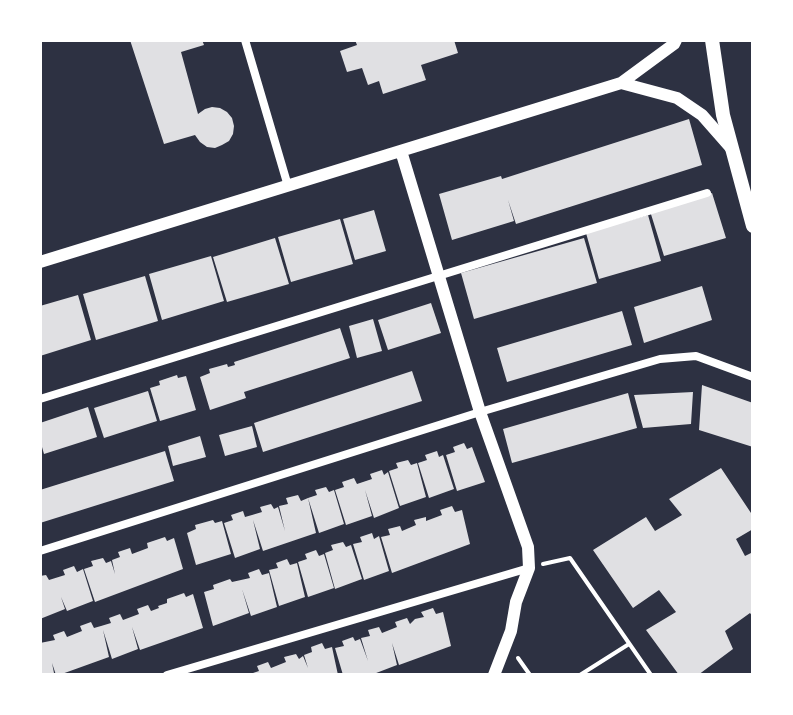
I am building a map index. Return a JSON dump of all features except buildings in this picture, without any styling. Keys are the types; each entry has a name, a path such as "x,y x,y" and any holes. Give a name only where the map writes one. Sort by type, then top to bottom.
{"main road":[{"path":"712,40 731,148 753,226"}],"street":[{"path":"245,40 288,186"},
{"path":"40,262 621,83 676,40"},
{"path":"621,83 677,98 702,115 731,148"},
{"path":"401,151 480,412 528,547 529,568 516,602 511,631 494,675"},
{"path":"40,399 707,193"},
{"path":"40,551 480,412 660,359 696,356 753,377"},
{"path":"167,675 529,568"}],"path":[{"path":"529,568 570,558 651,675"},
{"path":"580,675 629,644"}]}
